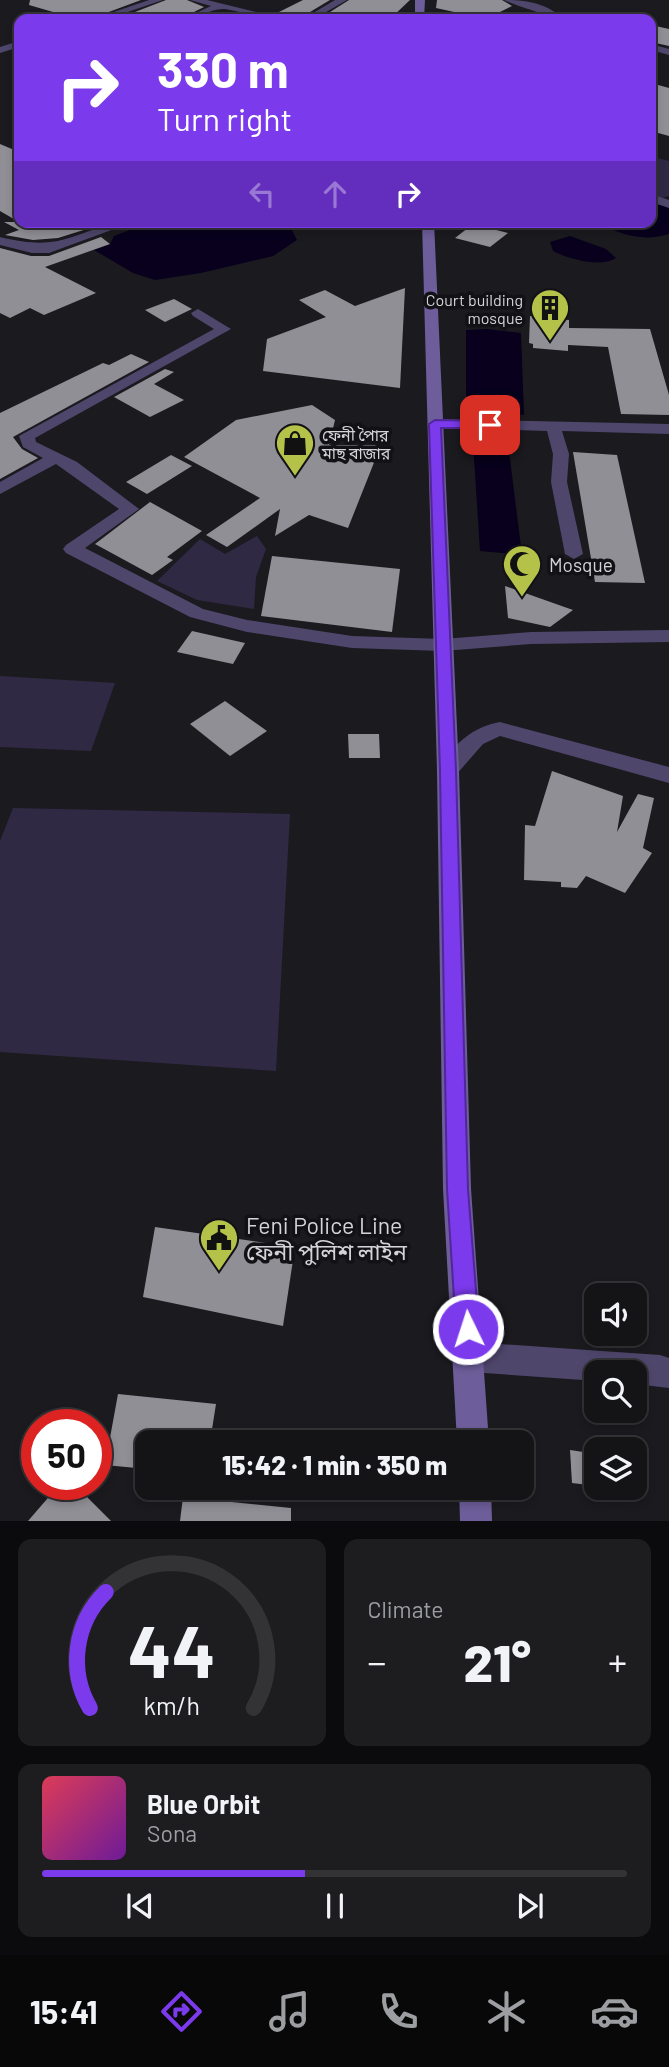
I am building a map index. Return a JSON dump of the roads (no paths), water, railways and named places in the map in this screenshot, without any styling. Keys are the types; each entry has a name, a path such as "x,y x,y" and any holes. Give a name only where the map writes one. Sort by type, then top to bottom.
{"main road":[{"path":"428,228 448,771 457,1189 470,1357 473,1430"},
{"path":"475,1500 476,1521"}],"street":[{"path":"114,14 158,0"},
{"path":"195,0 257,14"},
{"path":"316,14 342,0"},
{"path":"509,0 545,9 552,14"},
{"path":"200,14 220,6"},
{"path":"0,241 32,249 49,249 66,246 112,228"},
{"path":"198,313 224,329 27,436 29,444 71,465 130,509 72,549 197,613 247,626 352,642 443,645 531,638 669,636"},
{"path":"435,424 669,429"},
{"path":"553,426 561,454 559,482 574,554"},
{"path":"3,483 55,457"},
{"path":"448,771 476,737 487,730 499,729 669,775"},
{"path":"470,1357 669,1373"}],"place":[{"name":"Court building mosque","path":"550,342"},
{"name":"ফেনী পৈার মাছ বাজার","path":"295,477"},
{"name":"Mosque","path":"522,598"},
{"name":"Feni Police Line ফেনী পুলিশ লাইন","path":"219,1272"}]}
